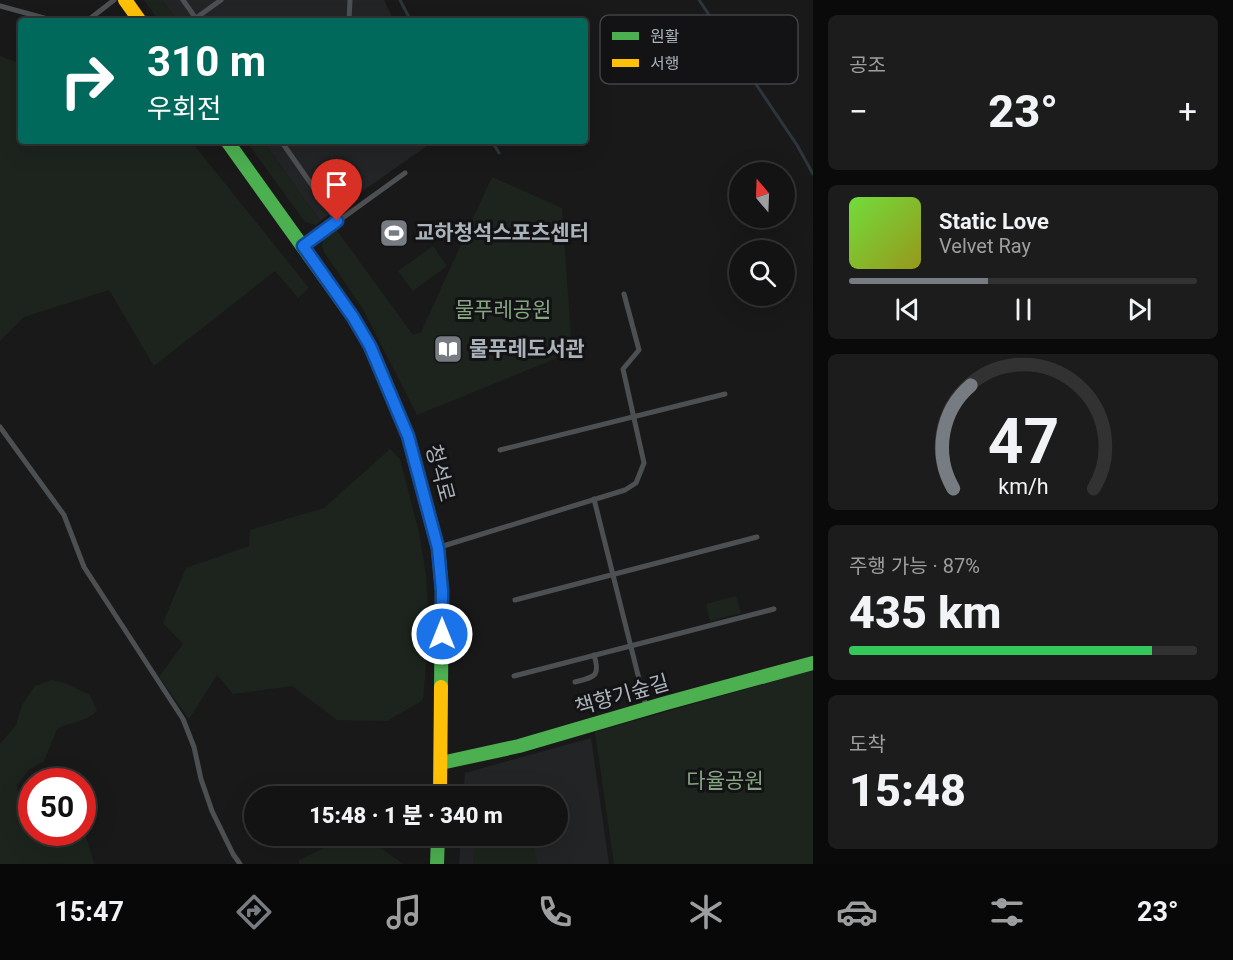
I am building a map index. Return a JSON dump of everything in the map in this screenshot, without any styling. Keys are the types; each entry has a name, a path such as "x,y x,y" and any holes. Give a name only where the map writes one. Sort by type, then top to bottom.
{"main road":[{"path":"125,0 138,18"},
{"name":"청석로","path":"229,144 353,317 370,346 408,436 438,548 442,591 440,786"},
{"name":"책향기숲길","path":"441,763 522,746 646,708 813,663"},
{"path":"436,864 437,846"}],"lane":[{"path":"91,18 114,0"},
{"path":"183,0 196,18"},
{"path":"199,18 221,0"},
{"path":"349,18 350,0"},
{"path":"0,6 44,18"},
{"path":"284,144 337,221"},
{"path":"303,246 405,173"},
{"path":"438,548 625,490 636,483 644,463 623,369 639,350 624,294"},
{"path":"500,450 725,394"},
{"path":"0,427 64,514 84,567 183,719 194,747 201,779 212,811 240,864"},
{"path":"594,499 646,708"},
{"path":"515,600 758,537"},
{"path":"514,676 774,609"},
{"path":"575,682 593,677 597,673 598,665 594,655"}],"shaded area":[{"path":"162,0 384,0 393,18 175,18"},
{"path":"265,144 430,144 320,221"},
{"path":"591,738 609,864 459,864 460,846 568,846 568,786 464,786 465,773"}],"green space":[{"path":"144,0 162,0 175,18 157,18"},
{"path":"0,56 18,63 18,144 193,144 309,288 298,298 275,271 154,366 109,290 24,317 0,341"},
{"path":"248,144 265,144 320,221 316,225 305,222"},
{"name":"물푸레공원","path":"492,177 562,208 572,352 417,415 363,309 324,252 323,239 336,229 413,335 421,332"},
{"path":"433,246 447,266 413,291 398,271"},
{"path":"390,449 400,459 419,533 426,575 429,631 423,700 387,721 337,720 292,686 233,694 217,675 189,719 159,677 183,644 163,623 186,568 249,546 250,530 324,508"},
{"path":"736,596 741,613 710,621 706,604"},
{"name":"다율공원","path":"813,670 813,864 614,864 595,732"},
{"path":"51,680 65,683 90,695 97,711 87,718 57,729 44,761 32,768 18,768 18,846 89,846 94,864 0,864 0,744 16,725 22,705 35,686"},
{"path":"328,846 378,846 403,864 299,864 299,860"},
{"path":"474,846 533,846 538,864 473,864"}],"waterway":[{"path":"400,0 409,18"},
{"path":"699,0 709,15"},
{"path":"756,84 797,145 813,174"},
{"path":"494,144 499,153"}],"traffic: fast":[{"path":"229,144 353,317 370,346 408,436 438,548 442,591 441,687"},
{"path":"441,763 519,746 813,663"},
{"path":"437,864 438,846"}],"traffic: slow":[{"path":"125,0 138,18"},
{"path":"440,786 441,687"}],"place":[{"name":"교하청석스포츠센터","path":"394,233"},
{"name":"물푸레도서관","path":"448,349"}],"route":[{"path":"337,221 303,246 353,317 370,346 408,436 438,548 442,591 442,634"}]}
